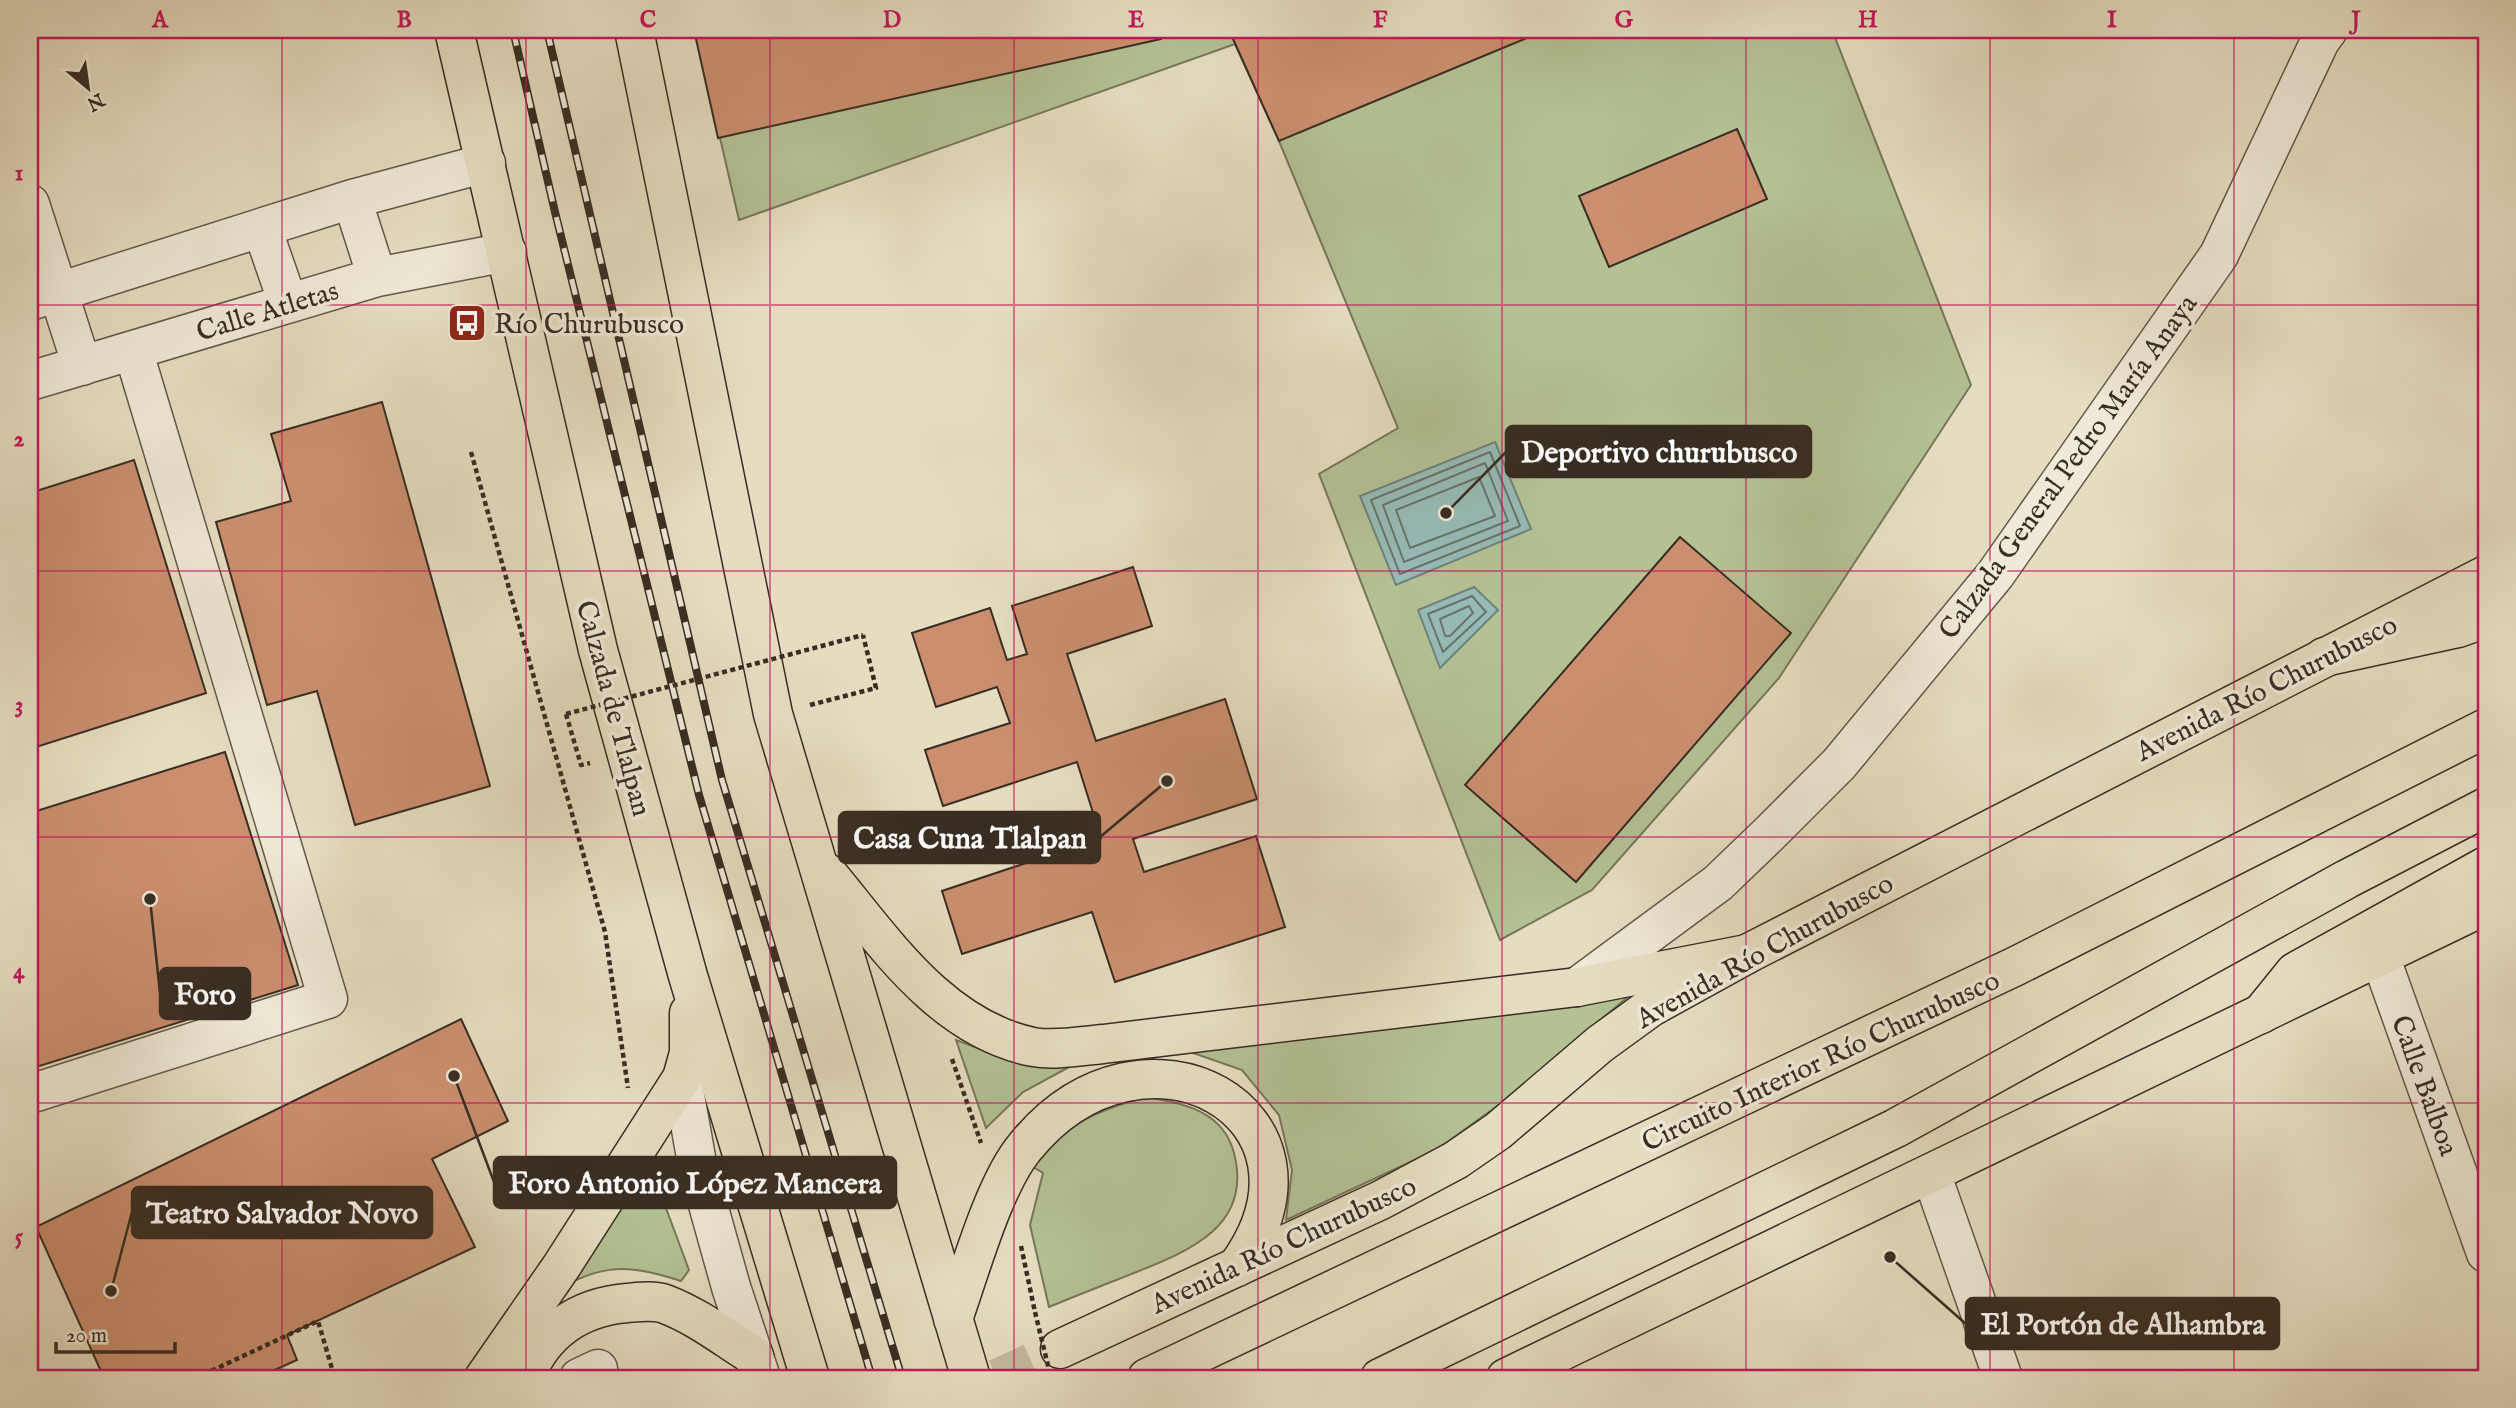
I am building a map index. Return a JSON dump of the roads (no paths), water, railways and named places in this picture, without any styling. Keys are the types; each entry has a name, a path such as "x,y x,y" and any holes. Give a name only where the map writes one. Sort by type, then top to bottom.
{"main road":[{"name":"Calzada de Tlalpan","path":"454,30 598,650 688,976 810,1378"},
{"path":"634,30 773,714 962,1347"},
{"name":"Avenida Río Churubusco","path":"1055,1364 1237,1267 1381,1200 1456,1160 1497,1131 1600,1044 1641,1014 1747,954 2486,575"},
{"path":"2324,657 2458,628 2486,618"},
{"name":"Circuito Interior Río Churubusco","path":"1147,1378 2016,966 2486,727"},
{"path":"1380,1378 1896,1128 2347,879 2486,807"},
{"path":"817,861 937,999 981,1028 1036,1047 1103,1044 1577,987 1747,954"},
{"path":"2261,1014 2295,972 2486,866"},
{"path":"1506,1378 2486,905"},
{"path":"484,1378 561,1267 682,1078 689,1053 688,976"},
{"path":"962,1347 1001,1188 1023,1149 1069,1104 1107,1085 1131,1079 1157,1077 1181,1080 1210,1090 1244,1116 1257,1136 1269,1176 1268,1202 1252,1247 1237,1267"},
{"path":"525,1378 531,1361 546,1340 565,1322 588,1311 613,1304 662,1303 757,1367"}],"street":[{"name":"Calzada General Pedro María Anaya","path":"1577,987 1718,883 1768,835 1839,764 1994,575 2219,255 2320,40 2328,30"},
{"path":"44,296 352,199 486,163"},
{"path":"352,199 377,277"},
{"path":"30,204 44,296 82,366"},
{"path":"262,228 288,303"},
{"name":"Calle Atletas","path":"30,381 377,277 507,252"},
{"path":"30,1094 328,999 133,350"},
{"name":"Calle Balboa","path":"2380,956 2486,1253"},
{"path":"682,1078 698,1169 757,1367"},
{"path":"1931,1173 2003,1378"}],"water":[{"path":"1495,442 1531,529 1396,585 1360,496"},
{"path":"1474,587 1498,610 1440,668 1418,610"}],"tunnel":[{"path":"997,1378 1060,1349"}],"railway":[{"path":"513,30 555,212 699,795 872,1378"},
{"path":"547,30 722,780 902,1378"}],"place":[{"name":"Río Churubusco","path":"467,323"},
{"name":"Deportivo churubusco","path":"1446,513"},
{"name":"Casa Cuna Tlalpan","path":"1167,781"},
{"name":"Foro","path":"150,899"},
{"name":"Foro Antonio López Mancera","path":"454,1076"},
{"name":"El Portón de Alhambra","path":"1890,1257"},
{"name":"Teatro Salvador Novo","path":"111,1291"}]}
